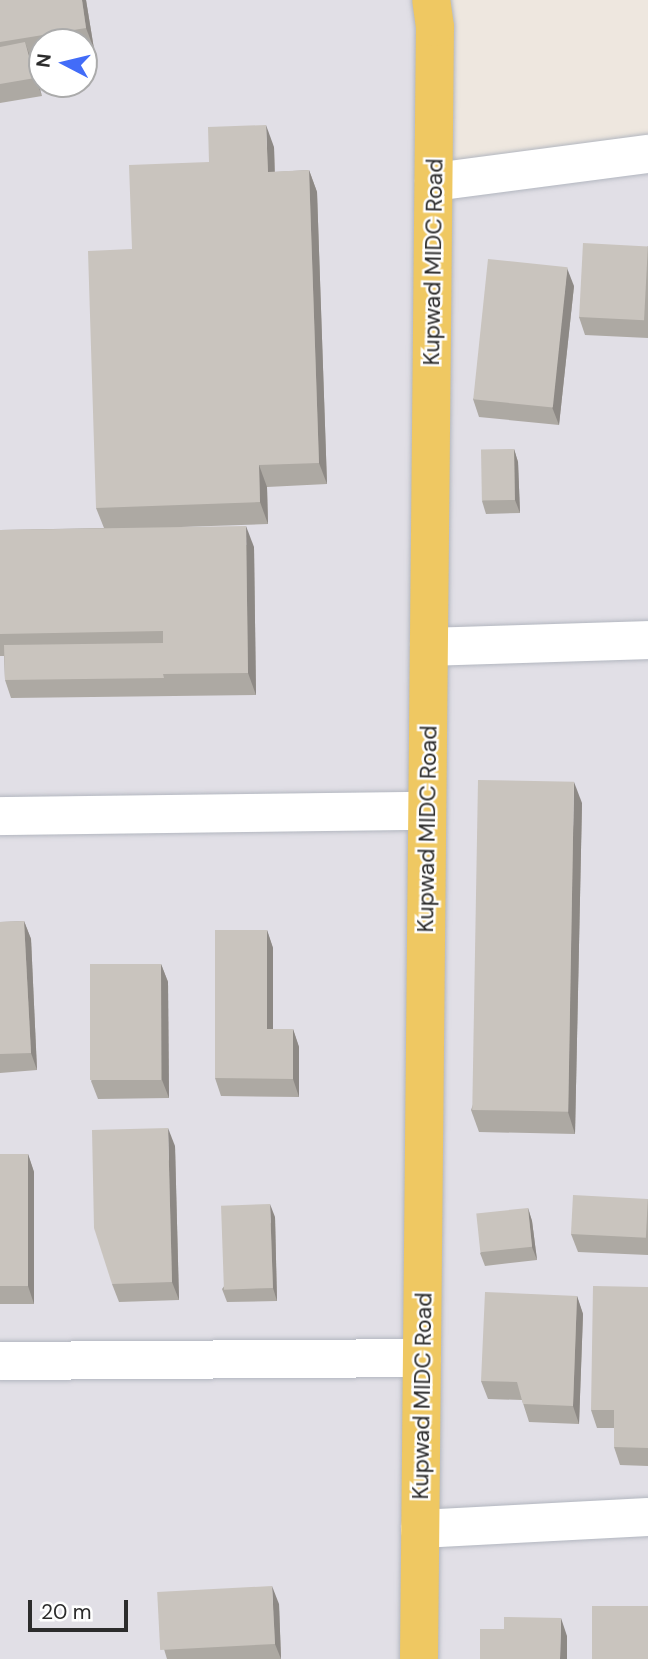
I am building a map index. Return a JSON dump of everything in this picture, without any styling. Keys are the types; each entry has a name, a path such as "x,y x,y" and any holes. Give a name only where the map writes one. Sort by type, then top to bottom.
{"main road":[{"name":"Kupwad MIDC Road","path":"419,1659 434,182 431,0"}],"street":[{"path":"434,182 648,154"},
{"path":"429,647 648,640"},
{"path":"0,816 427,811"},
{"path":"0,1361 422,1358"},
{"path":"420,1529 648,1517"}],"shaded area":[{"path":"0,0 420,0 434,182 648,154 648,1659 0,1659"}],"building":[{"path":"0,0 82,0 86,28 28,28 28,37 0,42"},
{"path":"25,42 28,53 28,79 0,84 0,47"},
{"path":"266,125 268,172 309,170 319,463 259,465 260,502 96,508 88,251 132,249 129,165 209,162 208,127"},
{"path":"583,243 648,246 644,320 579,317"},
{"path":"488,259 568,267 553,408 473,399"},
{"path":"514,449 515,500 482,501 481,450"},
{"path":"246,526 248,673 163,674 163,631 0,634 0,530"},
{"path":"163,643 164,678 5,680 4,645"},
{"path":"478,780 574,782 568,1112 472,1110"},
{"path":"24,921 31,1053 0,1054 0,922"},
{"path":"215,930 267,930 267,1029 293,1029 293,1079 215,1078"},
{"path":"90,964 161,964 161,1080 90,1080"},
{"path":"168,1128 172,1282 112,1284 94,1228 92,1130"},
{"path":"0,1154 28,1154 28,1286 0,1286"},
{"path":"573,1195 648,1199 646,1238 571,1234"},
{"path":"270,1204 273,1288 224,1290 221,1206"},
{"path":"528,1208 532,1247 480,1252 476,1213"},
{"path":"593,1286 648,1287 648,1448 614,1447 614,1410 591,1410"},
{"path":"485,1292 577,1296 573,1406 523,1404 517,1382 481,1381"},
{"path":"272,1586 275,1644 160,1650 157,1592"},
{"path":"592,1606 648,1606 648,1659 592,1659"},
{"path":"504,1617 561,1618 560,1659 480,1659 480,1629 504,1629"}]}
